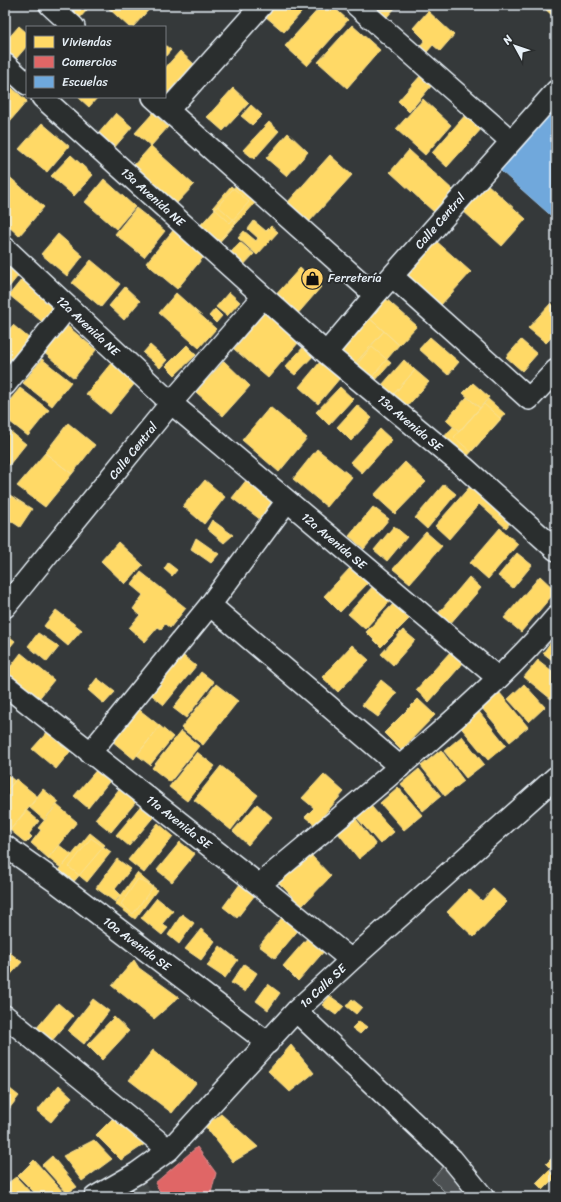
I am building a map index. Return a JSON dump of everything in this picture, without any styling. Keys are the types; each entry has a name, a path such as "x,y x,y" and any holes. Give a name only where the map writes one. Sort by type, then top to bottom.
{"street":[{"path":"50,5 73,26"},
{"path":"262,5 160,104 375,295"},
{"path":"356,5 511,141"},
{"path":"5,64 26,83"},
{"name":"Calle Central","path":"326,353 375,295 556,91"},
{"name":"13a Avenida NE","path":"43,98 263,297"},
{"name":"12a Avenida NE","path":"5,248 171,403"},
{"path":"392,276 529,399 556,370"},
{"name":"Calle Central","path":"5,607 171,403 263,297"},
{"name":"13a Avenida SE","path":"263,297 326,353 464,467 556,550"},
{"path":"5,385 68,307"},
{"name":"12a Avenida SE","path":"171,403 498,678"},
{"path":"90,752 210,605 287,501"},
{"path":"210,605 400,767"},
{"path":"259,885 400,767 465,710 537,639 556,616"},
{"name":"11a Avenida SE","path":"5,685 259,885 351,960"},
{"name":"1a Calle SE","path":"95,1197 124,1190 137,1173 169,1150 296,1011 556,776"},
{"name":"10a Avenida SE","path":"5,846 56,882 268,1042"},
{"path":"296,1011 452,1159 483,1197"},
{"path":"6,1019 169,1150"}],"shaded area":[{"path":"448,1161 476,1197 450,1197 432,1179"},
{"path":"137,1173 156,1197 95,1197"}],"building: Viviendas":[{"path":"62,5 82,5 87,10 78,20"},
{"path":"105,5 153,5 134,26 128,26"},
{"path":"275,5 308,5 284,32 265,16"},
{"path":"322,5 331,5 348,20 307,66 285,46"},
{"path":"368,5 398,5 384,20"},
{"path":"541,5 556,5 556,19"},
{"path":"428,11 454,35 440,51 433,45 427,52 420,46 425,40 413,28"},
{"path":"352,25 380,50 347,88 318,62"},
{"path":"19,26 26,32 26,47 15,60 5,51 5,42"},
{"path":"166,46 171,50 166,56"},
{"path":"180,51 196,66 168,97 166,95 166,67"},
{"path":"422,74 433,84 409,112 398,101"},
{"path":"5,82 27,101 5,127"},
{"path":"233,88 249,103 223,131 207,117"},
{"path":"79,98 97,98 89,107"},
{"path":"423,99 451,125 425,155 396,129"},
{"path":"251,105 262,115 252,125 241,116"},
{"path":"116,113 132,127 114,148 98,134"},
{"path":"153,113 168,127 151,146 135,133"},
{"path":"467,113 483,127 447,167 432,153"},
{"path":"269,122 279,131 254,159 243,150"},
{"path":"42,123 69,146 47,172 19,149"},
{"path":"288,133 308,152 287,176 266,158"},
{"path":"151,146 194,185 176,204 133,166"},
{"path":"409,150 454,191 434,212 390,172"},
{"path":"71,155 93,175 74,196 51,176"},
{"path":"330,155 352,175 309,222 287,203"},
{"path":"5,173 44,207 19,236 5,223"},
{"path":"104,179 135,207 116,229 85,202"},
{"path":"238,183 257,201 213,249 195,232"},
{"path":"486,183 526,219 502,246 462,210"},
{"path":"231,186 249,202 230,223 213,207"},
{"path":"218,206 236,222 212,248 194,232"},
{"path":"136,208 165,231 144,257 115,234"},
{"path":"254,221 266,231 271,226 278,232 257,255 238,238 244,231 256,241 258,238 248,229"},
{"path":"175,228 206,254 177,289 146,263"},
{"path":"58,234 83,256 67,276 41,254"},
{"path":"435,240 471,272 439,307 404,275"},
{"path":"240,242 254,254 239,270 226,258"},
{"path":"5,259 22,271 5,292"},
{"path":"91,260 120,284 101,307 72,283"},
{"path":"300,268 321,287 295,317 273,298"},
{"path":"22,279 58,307 45,324 9,295"},
{"path":"125,287 140,301 124,320 109,306"},
{"path":"229,292 240,302 227,316 216,307"},
{"path":"176,293 216,329 199,348 159,313"},
{"path":"384,297 417,326 399,345 367,316"},
{"path":"551,303 556,307 556,333 546,343 528,328"},
{"path":"215,309 222,316 216,323 209,316"},
{"path":"264,313 299,342 268,378 234,349"},
{"path":"367,316 384,331 352,367 335,351"},
{"path":"65,324 96,350 74,378 42,351"},
{"path":"13,325 30,339 8,366 5,363 5,334"},
{"path":"384,331 399,345 371,378 355,364"},
{"path":"430,337 459,362 448,375 419,349"},
{"path":"521,340 537,354 522,371 506,357"},
{"path":"308,342 318,351 295,375 285,367"},
{"path":"150,345 167,360 160,368 143,353"},
{"path":"187,345 196,355 175,375 166,366"},
{"path":"372,347 391,363 375,381 357,364"},
{"path":"42,359 71,382 52,406 23,383"},
{"path":"404,360 415,370 393,395 382,385"},
{"path":"224,361 250,386 223,416 196,392"},
{"path":"112,362 136,382 110,414 86,394"},
{"path":"320,362 340,378 318,404 299,387"},
{"path":"415,370 429,382 404,410 393,395"},
{"path":"473,383 489,397 480,408 463,393"},
{"path":"340,387 353,399 329,425 316,412"},
{"path":"20,388 49,410 28,436 5,418 5,406"},
{"path":"467,397 480,408 459,432 446,420"},
{"path":"488,399 505,414 471,452 454,437"},
{"path":"484,404 501,419 464,460 441,440 453,427 459,432"},
{"path":"357,405 372,418 351,441 337,427"},
{"path":"270,407 307,438 279,472 242,440"},
{"path":"68,423 95,445 72,474 45,453"},
{"path":"5,427 26,444 5,470"},
{"path":"380,429 392,440 362,473 350,462"},
{"path":"317,449 352,477 327,507 293,479"},
{"path":"45,453 72,474 45,507 17,486"},
{"path":"405,462 426,482 395,514 374,495"},
{"path":"248,478 277,501 261,520 232,498"},
{"path":"205,480 225,497 204,524 183,506"},
{"path":"473,483 514,518 506,528 479,504 449,539 435,526"},
{"path":"444,484 456,494 427,529 415,518"},
{"path":"5,492 32,509 20,527 5,517"},
{"path":"373,507 389,519 364,549 349,536"},
{"path":"212,520 233,535 224,543 207,529"},
{"path":"394,526 407,537 387,561 374,550"},
{"path":"500,528 518,544 488,579 470,563"},
{"path":"426,532 442,546 410,583 393,569"},
{"path":"196,538 219,554 211,563 191,549"},
{"path":"118,542 143,565 125,584 101,561"},
{"path":"517,553 532,565 513,588 498,576"},
{"path":"168,563 177,570 172,576 164,569"},
{"path":"351,567 368,583 340,612 324,596"},
{"path":"141,572 186,608 170,628 165,624 161,629 158,627 145,642 129,628 140,615 133,609 143,595 131,585"},
{"path":"540,576 556,591 521,632 504,618"},
{"path":"469,577 481,588 449,625 437,615"},
{"path":"374,585 391,600 365,629 348,614"},
{"path":"397,600 413,615 381,647 366,632"},
{"path":"56,610 82,630 68,646 44,626"},
{"path":"403,630 415,640 393,665 381,654"},
{"path":"5,633 15,641 6,652 5,651"},
{"path":"38,633 59,647 47,662 28,646"},
{"path":"554,638 556,639 556,663 543,653"},
{"path":"352,645 369,660 338,692 322,677"},
{"path":"451,651 464,662 429,702 416,690"},
{"path":"21,653 54,680 37,701 5,674"},
{"path":"180,653 196,666 164,705 148,692"},
{"path":"538,660 556,674 556,693 551,699 524,677"},
{"path":"201,672 214,682 186,718 173,708"},
{"path":"97,678 115,692 104,704 88,690"},
{"path":"381,680 397,693 378,717 362,705"},
{"path":"216,684 238,701 203,745 181,728"},
{"path":"524,684 545,707 529,722 508,699"},
{"path":"499,692 528,727 510,742 481,707"},
{"path":"418,699 435,715 401,750 384,733"},
{"path":"132,704 160,726 134,759 106,736"},
{"path":"476,708 506,745 488,760 458,724"},
{"path":"160,726 173,737 150,765 137,755"},
{"path":"50,729 73,748 56,769 32,749"},
{"path":"181,731 199,746 170,782 152,768"},
{"path":"462,736 484,764 466,778 444,751"},
{"path":"441,750 464,781 445,796 421,766"},
{"path":"197,752 215,766 187,801 169,787"},
{"path":"221,766 258,795 231,830 194,800"},
{"path":"99,767 112,778 88,808 74,796"},
{"path":"419,769 441,796 423,811 401,784"},
{"path":"5,773 15,781 5,793"},
{"path":"324,774 344,792 315,825 305,817 314,808 302,798"},
{"path":"16,779 38,797 6,835 5,793"},
{"path":"124,783 140,797 111,832 95,819"},
{"path":"398,787 422,815 404,830 380,803"},
{"path":"43,789 59,802 44,820 29,807"},
{"path":"143,803 156,814 129,846 116,835"},
{"path":"257,804 272,817 248,845 233,831"},
{"path":"57,805 77,822 48,858 31,843 41,830 38,828"},
{"path":"371,806 394,832 380,844 357,818"},
{"path":"26,810 39,821 29,834 32,837 26,843 10,830"},
{"path":"356,819 376,845 359,859 338,833"},
{"path":"158,823 173,836 144,873 128,860"},
{"path":"90,833 105,845 71,885 57,873"},
{"path":"91,838 111,852 87,882 69,867"},
{"path":"180,842 195,854 172,882 157,870"},
{"path":"59,845 72,855 61,868 48,858"},
{"path":"309,853 331,876 302,906 279,883"},
{"path":"117,859 131,869 115,889 121,895 115,902 96,888"},
{"path":"137,873 157,890 135,919 115,904"},
{"path":"138,879 153,887 133,914 121,904"},
{"path":"243,880 258,891 237,918 223,907"},
{"path":"469,889 482,901 493,889 507,902 474,937 447,912"},
{"path":"157,898 173,911 162,924 168,928 162,935 141,918"},
{"path":"182,914 194,923 179,944 168,935"},
{"path":"284,915 300,928 275,958 259,946"},
{"path":"201,929 215,941 201,960 185,949"},
{"path":"310,935 326,949 298,981 283,966"},
{"path":"220,946 238,960 225,978 207,966"},
{"path":"5,949 22,962 5,981"},
{"path":"134,960 139,968 179,997 154,1019 112,986"},
{"path":"244,964 257,973 245,992 231,983"},
{"path":"268,984 280,993 268,1010 256,1001"},
{"path":"330,996 344,1006 336,1015 322,1005"},
{"path":"93,999 109,1011 84,1044 68,1031"},
{"path":"352,999 362,1007 356,1014 346,1006"},
{"path":"58,1003 73,1016 50,1043 35,1030"},
{"path":"114,1017 129,1031 102,1060 87,1045"},
{"path":"359,1021 367,1027 360,1034 352,1028"},
{"path":"291,1045 314,1073 290,1092 268,1071"},
{"path":"153,1050 196,1083 172,1113 129,1080"},
{"path":"5,1085 19,1096 5,1114"},
{"path":"59,1085 72,1097 51,1122 37,1111"},
{"path":"221,1114 258,1147 233,1162 205,1126"},
{"path":"115,1116 145,1144 121,1160 96,1135"},
{"path":"94,1140 112,1159 82,1181 63,1156"},
{"path":"52,1156 77,1187 67,1193 42,1165"},
{"path":"554,1156 556,1158 556,1170 554,1172 546,1164"},
{"path":"34,1160 65,1194 62,1197 39,1197 18,1176"},
{"path":"549,1170 556,1177 543,1190 536,1183"},
{"path":"16,1177 35,1197 5,1197 5,1185"}],"building: Comercios":[{"path":"197,1147 216,1173 210,1197 163,1197 155,1183"}],"building: Escuelas":[{"path":"556,94 556,220 493,164"}],"place":[{"name":"Ferretería","path":"312,278"}]}
